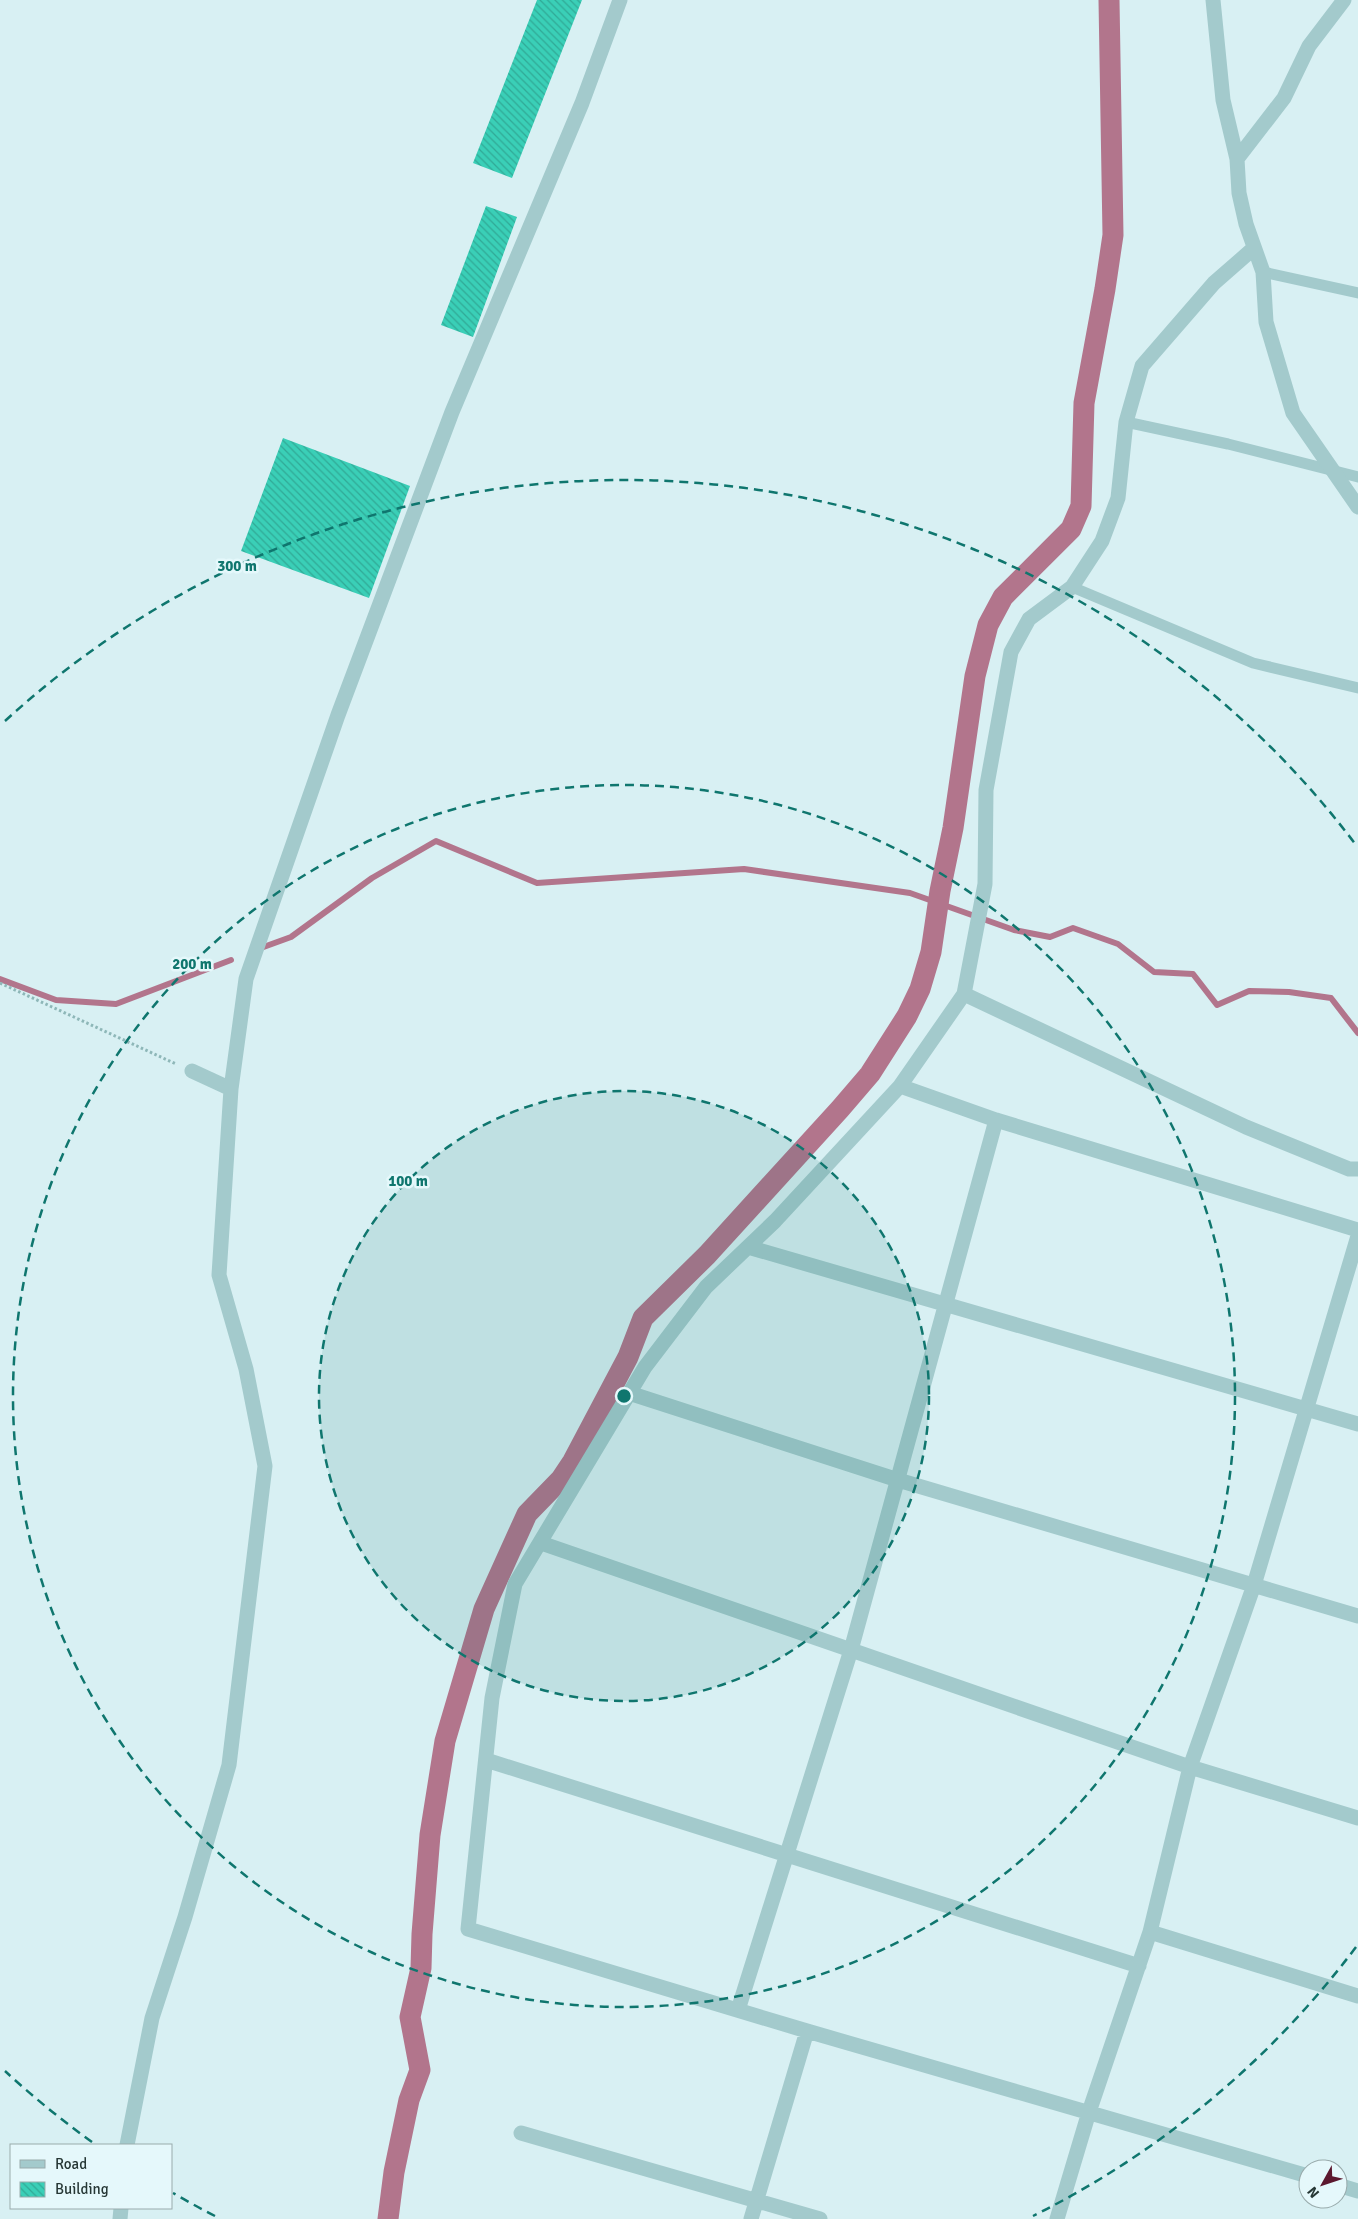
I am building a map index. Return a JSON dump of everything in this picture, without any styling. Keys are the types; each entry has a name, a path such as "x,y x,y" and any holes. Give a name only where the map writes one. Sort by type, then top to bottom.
{"street":[{"path":"127,2144 152,2018 185,1917 229,1766 265,1466 246,1369 220,1275 231,1089 246,979 338,715 452,412 582,102 620,0"},
{"path":"1214,0 1223,100 1237,159 1238,193 1263,272 1266,322 1294,413 1358,507"},
{"path":"1237,159 1284,98 1309,46 1344,0"},
{"path":"1254,248 1214,283 1142,366 1126,422 1118,498 1102,541 1072,587 1029,619 1011,652 986,790 985,884 964,994 900,1086 775,1220 706,1287 645,1367 515,1584 492,1698 468,1929 738,2010 1298,2173"},
{"path":"964,994 1246,1127 1350,1169 1358,1169"},
{"path":"192,1072 231,1089"},
{"path":"900,1086 996,1120 1358,1230"},
{"path":"738,2010 851,1650 996,1120"},
{"path":"1056,2219 1089,2112 1150,1932 1190,1767 1254,1585 1358,1236"},
{"path":"748,1247 945,1306 1307,1407 1358,1424"},
{"path":"630,1393 898,1480 1358,1616"},
{"path":"541,1543 1190,1767 1358,1818"},
{"path":"486,1760 1139,1966"},
{"path":"1150,1932 1358,1996"},
{"path":"751,2219 807,2030"},
{"path":"521,2133 758,2199 820,2219"}],"lane":[{"path":"1263,272 1358,293"},
{"path":"1126,422 1228,444 1358,477"},
{"path":"1072,587 1253,663 1358,688"}],"path":[{"path":"0,983 192,1072"}],"building":[{"path":"537,0 582,0 512,178 473,163"},
{"path":"486,206 517,217 473,337 441,325"},
{"path":"283,438 410,486 369,598 241,551"}],"waterway":[{"path":"388,2219 394,2172 409,2100 420,2070 410,2017 421,1968 430,1835 445,1741 484,1609 527,1514 561,1479 573,1461 628,1357 643,1318 707,1255 840,1109 870,1074 907,1016 920,989 931,952 940,891 953,828 975,676 988,625 1003,597 1071,529 1081,506 1084,403 1113,235 1109,0"},
{"path":"258,949 291,937 372,878 436,841 537,883 744,869 910,893 1014,930 1050,937 1073,928 1118,944 1154,972 1193,974 1217,1005 1249,991 1289,992 1331,998 1358,1033"},
{"path":"0,979 56,1000 116,1004 231,960"}]}
